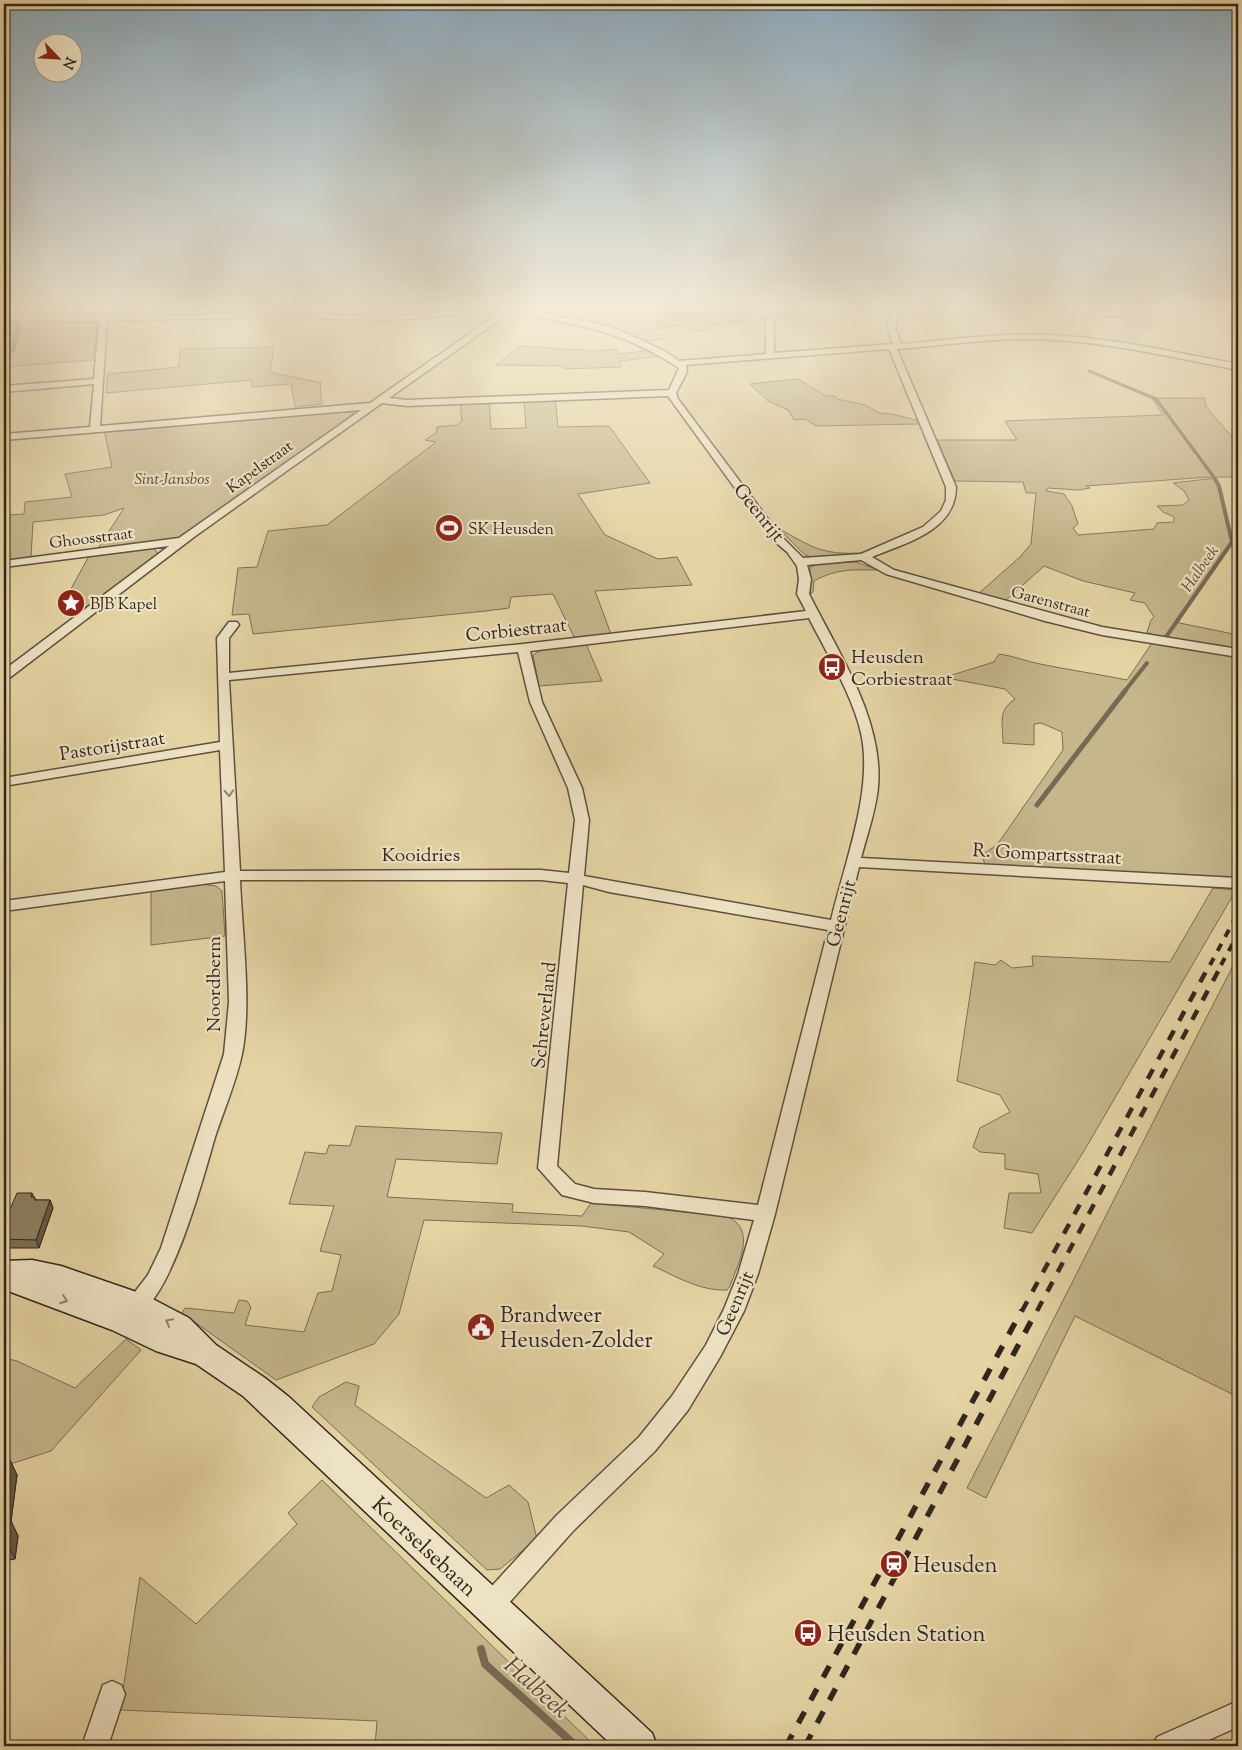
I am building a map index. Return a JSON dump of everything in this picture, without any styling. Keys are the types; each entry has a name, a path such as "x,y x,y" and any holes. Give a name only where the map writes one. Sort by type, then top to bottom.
{"street":[{"path":"4,389 20,388"},
{"path":"95,429 98,388"},
{"name":"Kapelstraat","path":"4,676 84,613 182,541 397,388"},
{"path":"4,437 375,403 672,393 675,388"},
{"path":"800,562 863,557 927,530 946,512 951,500 951,487 912,388"},
{"name":"Geenrijt","path":"490,1606 565,1523 647,1444 680,1403 713,1351 734,1311 748,1274 765,1214 872,789 873,757 869,731 803,594 802,587 805,579 800,562 793,551 776,537 691,423 672,393"},
{"name":"Ghoosstraat","path":"4,564 182,541"},
{"name":"Garenstraat","path":"863,557 890,572 1049,618 1102,631 1238,653"},
{"name":"Corbiestraat","path":"223,677 523,648 812,614"},
{"name":"Noordberm","path":"129,1313 155,1281 171,1248 234,1054 237,1002 223,677 223,638 233,625"},
{"name":"Schreverland","path":"523,648 536,702 575,788 582,820 547,1168 569,1190 594,1196 645,1199 765,1214"},
{"name":"Pastorijstraat","path":"4,782 226,745"},
{"name":"R. Gompartsstraat","path":"854,862 1238,884"},
{"name":"Kooidries","path":"4,906 231,876 352,874 531,875 577,879 836,926"},
{"name":"Koerselsebaan","path":"4,1273 32,1272 61,1278 129,1313 166,1342 205,1354 254,1387 278,1407 639,1746"},
{"path":"95,1746 112,1694"},
{"path":"1166,1746 1238,1714"}],"green space":[{"path":"107,388 166,388 106,393"},
{"path":"292,388 320,388 322,404 295,407"},
{"path":"754,388 812,388 826,396 835,396 837,399 865,405 880,413 916,420 918,424 816,426 805,419 794,420 788,410 768,401"},
{"name":"SK Heusden","path":"555,398 558,427 609,426 650,483 578,494 605,535 658,559 677,557 692,585 595,591 611,634 574,637 553,594 511,597 509,608 253,634 249,614 232,615 238,568 257,567 268,531 327,525 436,442 425,440 436,433 437,427 457,425 462,421 460,402 489,400 491,429 526,428 524,399"},
{"path":"1152,398 1204,398 1207,408 1238,444 1238,477 1208,477 1086,486 1090,488 1078,490 1048,488 1046,491 1064,494 1072,506 1078,524 1073,528 1078,535 1154,529 1157,523 1174,522 1174,517 1163,512 1157,506 1183,505 1189,500 1184,491 1173,483 1216,478 1232,543 1175,622 1238,635 1238,650 1155,636 1147,632 1154,617 1145,603 1130,600 1135,593 1083,581 1044,566 1004,602 978,594 1020,557 1031,544 1036,493 1026,493 1023,482 955,481 937,440 1017,440 1005,421 1163,415"},
{"name":"Sint-Jansbos","path":"349,410 353,413 350,418 182,537 97,550 124,508 104,515 33,522 31,557 6,561 6,528 9,515 24,514 25,502 72,497 65,474 112,467 104,430"},
{"path":"778,528 809,545 826,551 862,553 826,558 805,555"},
{"path":"148,548 155,549 158,554 83,609 61,607 89,556"},
{"path":"855,562 879,570 846,571 831,574 814,581 813,592 810,594 810,567 820,564"},
{"path":"1152,643 1238,657 1238,879 985,865 982,855 997,845 1063,750 1062,732 1041,723 1034,724 1034,745 1003,743 1003,713 1015,699 1005,689 952,679 952,675 994,662 999,654 1040,664 1127,680"},
{"path":"586,644 602,681 539,686 533,655 541,650"},
{"path":"201,884 216,886 222,891 225,936 151,945 151,890"},
{"path":"1213,888 1236,890 1084,1151 1032,1233 1004,1228 1009,1193 1041,1193 1038,1174 1005,1169 1005,1154 980,1152 973,1147 980,1128 1010,1112 1000,1095 957,1081 975,962 995,965 1001,960 1012,968 1033,966 1032,956 1170,962"},
{"path":"1238,956 1238,1397 1075,1316 986,1498 967,1488"},
{"path":"356,1126 502,1133 497,1164 396,1159 387,1197 513,1204 512,1212 582,1216 591,1203 726,1216 736,1222 741,1229 743,1238 741,1257 730,1286 727,1290 717,1290 698,1286 653,1266 664,1254 629,1232 582,1226 424,1220 399,1314 374,1344 276,1380 182,1313 185,1308 234,1313 239,1300 247,1301 251,1307 245,1325 304,1332 318,1293 332,1291 341,1255 320,1251 334,1206 289,1204 305,1152 326,1154 329,1145 350,1146"},
{"path":"126,1339 141,1350 51,1451 4,1466 4,1358 17,1361 75,1388"},
{"path":"346,1382 359,1386 355,1405 486,1498 509,1485 528,1502 537,1539 500,1569 487,1570 312,1407 319,1397"},
{"path":"322,1480 595,1746 375,1746 377,1721 120,1710 140,1577 196,1624 297,1524 288,1513"}],"building":[{"path":"17,1193 32,1193 31,1197 35,1197 34,1200 50,1200 36,1240 4,1239 4,1223"},
{"path":"9,1458 4,1500 4,1459"},
{"path":"10,1520 7,1543 4,1543 4,1521"}],"waterway":[{"name":"Halbeek","path":"1129,388 1156,399 1213,476"},
{"name":"Halbeek","path":"1166,637 1232,542 1219,486 1215,479"},
{"name":"Halbeek","path":"1124,692 1147,663"},
{"name":"Halbeek","path":"1037,805 1125,691"},
{"name":"Halbeek","path":"481,1649 485,1664 576,1746"}],"railway":[{"path":"1210,965 1238,913"},
{"path":"1221,965 1238,934"},
{"path":"1022,1311 1210,964"},
{"path":"1037,1311 1222,964"},
{"path":"786,1746 1022,1310"},
{"path":"805,1746 1037,1310"}],"place":[{"name":"SK Heusden","path":"449,528"},
{"name":"BJB Kapel","path":"71,603"},
{"name":"Heusden Corbiestraat","path":"832,667"},
{"name":"Brandweer Heusden-Zolder","path":"481,1327"},
{"name":"Heusden","path":"894,1564"},
{"name":"Heusden Station","path":"808,1633"}]}
